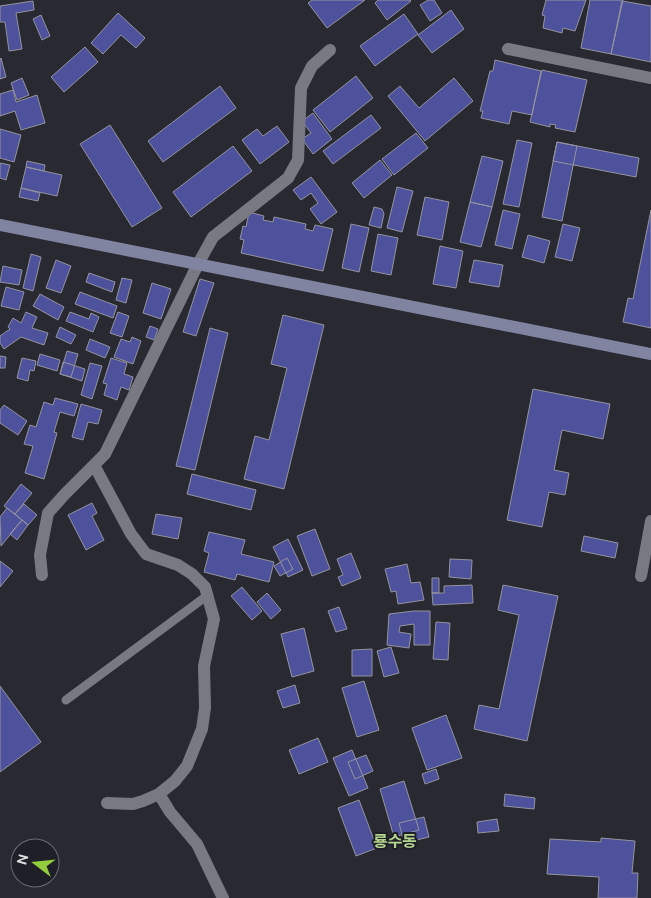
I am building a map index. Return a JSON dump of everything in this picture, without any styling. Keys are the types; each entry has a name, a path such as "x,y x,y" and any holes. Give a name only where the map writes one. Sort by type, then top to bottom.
{"main road":[{"path":"0,225 651,354"}],"street":[{"path":"508,49 651,78"},
{"path":"42,575 40,555 48,513 105,454 213,237 288,178 298,160 301,88 312,66 330,50"},
{"path":"94,465 131,534 146,554 178,565 192,574 205,587 214,619 204,666 205,708 202,729 187,766 175,781 159,794 133,804 107,802"},
{"path":"641,576 651,521"},
{"path":"159,794 170,812 196,844 223,898"}],"lane":[{"path":"66,700 208,595"}],"building":[{"path":"312,0 365,0 327,28 308,3"},
{"path":"378,0 411,1 387,20 375,3"},
{"path":"428,0 434,0 442,13 430,21 420,5"},
{"path":"546,0 586,0 575,31 563,28 562,33 543,28 545,16 542,15"},
{"path":"590,0 623,0 611,54 581,48"},
{"path":"33,1 34,10 16,13 22,49 9,51 5,22 0,22 0,6"},
{"path":"622,1 651,6 651,62 611,54"},
{"path":"451,10 464,29 432,53 418,35"},
{"path":"118,13 145,38 136,48 121,35 103,54 91,43"},
{"path":"404,14 418,34 375,66 360,46"},
{"path":"41,15 50,36 42,40 33,19"},
{"path":"85,47 98,62 64,92 51,77"},
{"path":"0,59 6,77 0,79"},
{"path":"495,60 541,71 532,115 512,111 509,124 481,118 483,111 480,111 490,71 493,71"},
{"path":"542,70 587,80 575,132 555,128 556,125 550,124 550,127 530,122"},
{"path":"356,76 373,98 330,132 313,110"},
{"path":"22,78 29,95 17,100 11,83"},
{"path":"454,78 473,101 425,141 388,96 400,86 419,108"},
{"path":"220,86 236,108 163,162 148,141"},
{"path":"13,90 16,102 37,95 45,123 21,130 15,111 0,116 0,94"},
{"path":"313,113 332,139 313,154 302,139 311,133 302,121"},
{"path":"371,115 381,128 333,164 323,151"},
{"path":"110,125 162,208 132,227 80,144"},
{"path":"277,126 289,142 260,164 242,140 257,129 263,136"},
{"path":"0,129 21,135 14,162 0,158"},
{"path":"416,133 428,148 394,175 382,159"},
{"path":"517,140 532,143 519,207 503,204"},
{"path":"557,142 639,158 636,177 553,161"},
{"path":"557,142 577,146 562,221 542,217"},
{"path":"233,146 252,171 191,217 173,192"},
{"path":"482,156 503,161 492,207 470,202"},
{"path":"380,160 392,175 364,198 352,183"},
{"path":"27,161 45,165 44,171 26,167"},
{"path":"0,163 10,165 6,180 0,178"},
{"path":"26,167 62,175 57,196 21,188"},
{"path":"311,177 337,212 321,224 310,209 318,203 311,193 301,200 293,190"},
{"path":"397,187 413,191 402,232 387,228"},
{"path":"21,188 40,193 38,201 19,197"},
{"path":"425,197 449,202 442,240 417,235"},
{"path":"470,202 492,207 481,247 460,242"},
{"path":"374,207 382,209 384,214 381,228 369,225"},
{"path":"503,210 520,214 512,249 495,245"},
{"path":"651,210 651,328 623,322 628,298 633,299"},
{"path":"249,212 264,216 263,220 273,222 274,217 306,224 305,229 313,231 315,225 333,229 323,271 241,253 244,240 240,239 243,226 246,227"},
{"path":"351,224 369,228 359,272 342,268"},
{"path":"563,224 580,228 572,261 555,257"},
{"path":"378,234 398,238 391,275 371,271"},
{"path":"528,235 550,241 544,263 522,257"},
{"path":"440,246 463,251 456,288 433,284"},
{"path":"31,254 41,257 33,291 23,288"},
{"path":"56,260 71,266 61,293 46,288"},
{"path":"474,260 503,265 499,287 469,282"},
{"path":"3,266 22,270 19,285 0,282"},
{"path":"89,273 115,282 112,292 86,282"},
{"path":"122,278 132,280 126,303 116,300"},
{"path":"200,279 214,283 196,336 183,332"},
{"path":"152,283 171,289 161,319 143,313"},
{"path":"6,287 24,292 19,310 1,306"},
{"path":"80,292 117,306 113,318 75,304"},
{"path":"40,294 64,307 58,320 33,306"},
{"path":"26,312 37,317 32,328 48,333 44,345 21,337 4,349 0,343 0,336 10,329 8,327 13,318 21,323"},
{"path":"70,312 89,319 91,313 99,317 93,332 66,321"},
{"path":"118,312 129,316 122,337 110,333"},
{"path":"283,315 324,325 284,489 244,479 255,436 269,440 287,368 271,364"},
{"path":"150,326 158,329 154,340 146,337"},
{"path":"60,327 76,335 71,344 56,337"},
{"path":"210,328 228,333 195,470 176,466"},
{"path":"132,337 141,341 133,364 114,357 121,339 130,342"},
{"path":"90,339 110,347 105,358 86,350"},
{"path":"67,351 78,354 71,377 60,374"},
{"path":"40,354 60,360 57,371 37,365"},
{"path":"0,356 6,357 5,368 0,368"},
{"path":"22,358 36,361 34,371 30,370 28,381 17,378"},
{"path":"111,358 127,363 124,374 133,377 129,390 121,387 117,400 104,395 107,384 103,383"},
{"path":"63,362 85,369 82,381 60,374"},
{"path":"90,363 102,366 92,399 81,395"},
{"path":"533,389 610,404 603,439 562,430 554,470 569,473 565,495 549,492 542,527 507,520"},
{"path":"55,398 78,404 74,416 60,412 54,432 57,433 44,479 25,473 33,446 24,444 30,425 36,427 44,402 53,405"},
{"path":"81,404 102,410 98,424 88,422 83,440 72,437"},
{"path":"4,405 27,421 18,435 0,423 0,410"},
{"path":"192,474 256,490 251,510 187,494"},
{"path":"21,484 32,493 15,514 4,506"},
{"path":"92,503 97,513 92,516 104,540 86,550 68,515"},
{"path":"24,504 37,515 28,525 15,514"},
{"path":"7,508 22,520 1,546 0,517"},
{"path":"156,514 182,518 178,539 152,534"},
{"path":"22,520 28,525 17,540 10,534"},
{"path":"315,529 330,569 312,576 297,536"},
{"path":"209,532 245,540 241,554 274,562 269,582 237,574 235,580 204,572 209,553 204,551"},
{"path":"584,536 618,543 615,558 581,551"},
{"path":"288,539 303,570 288,577 273,547"},
{"path":"351,553 361,578 342,586 338,577 343,575 337,559"},
{"path":"287,558 293,569 280,576 274,566"},
{"path":"450,559 472,560 471,579 449,577"},
{"path":"0,561 13,571 0,587"},
{"path":"407,564 411,583 420,582 424,600 398,604 396,591 391,592 385,569"},
{"path":"432,578 439,578 439,593 432,593"},
{"path":"472,585 473,603 433,605 432,593 444,593 444,586"},
{"path":"503,585 558,596 527,741 474,729 479,705 499,709 519,615 498,610"},
{"path":"242,587 262,611 252,620 231,596"},
{"path":"267,593 281,610 271,619 257,602"},
{"path":"339,607 347,629 336,632 328,611"},
{"path":"430,611 430,645 414,645 414,624 400,626 399,632 411,634 409,648 387,645 389,614"},
{"path":"436,622 450,623 448,660 433,659"},
{"path":"304,628 314,671 292,677 281,634"},
{"path":"391,647 399,673 384,677 377,651"},
{"path":"372,649 372,676 352,676 352,650"},
{"path":"364,681 379,730 357,737 342,688"},
{"path":"295,685 300,703 283,708 277,691"},
{"path":"0,686 41,742 0,772"},
{"path":"446,715 462,758 427,770 412,728"},
{"path":"318,738 328,762 299,774 289,750"},
{"path":"352,750 368,788 349,796 333,758"},
{"path":"366,755 373,771 355,779 348,762"},
{"path":"436,769 439,779 425,784 422,774"},
{"path":"404,781 419,830 394,837 380,789"},
{"path":"505,794 535,798 534,809 504,806"},
{"path":"359,800 377,848 356,856 338,808"},
{"path":"424,817 429,837 404,843 399,823"},
{"path":"497,819 499,831 478,833 477,822"},
{"path":"601,838 635,841 632,873 638,873 637,898 598,898 599,877 547,874 550,839 601,842"}],"district":[{"name":"룡수동","path":"395,841"}]}
